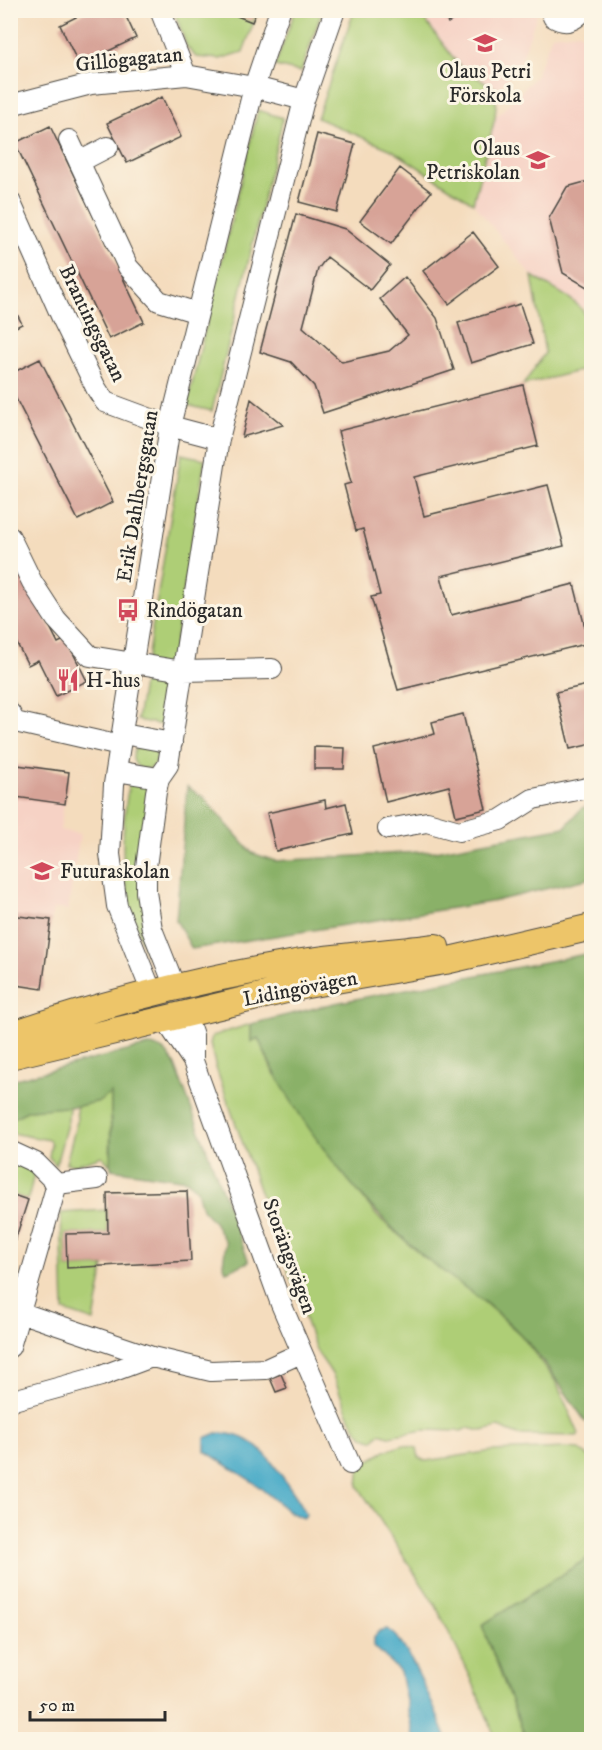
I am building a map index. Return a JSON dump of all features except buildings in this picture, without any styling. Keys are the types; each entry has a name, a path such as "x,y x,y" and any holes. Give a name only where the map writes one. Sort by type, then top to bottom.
{"main road":[{"name":"Lidingövägen","path":"10,1035 77,1012 164,990 290,964 449,945 591,912"},
{"name":"Lidingövägen","path":"10,1056 307,985 465,957 591,927"},
{"path":"164,990 175,1015"}],"street":[{"path":"160,10 186,75"},
{"name":"Erik Dahlbergsgatan","path":"164,990 124,926 114,888 110,854 110,824 116,771 135,664 170,426 254,87 280,10"},
{"path":"164,990 146,892 147,859 159,778 168,765 172,743 219,439 304,100 335,10"},
{"path":"550,10 553,17 568,22 576,20 584,10"},
{"name":"Gillögagatan","path":"10,105 91,84 186,75 254,87 304,100"},
{"path":"69,140 128,267 159,301 198,314"},
{"path":"79,162 108,147"},
{"name":"Brantingsgatan","path":"10,201 62,318 105,402 170,426 219,439"},
{"path":"10,537 32,582 56,619 90,656 183,671 272,669"},
{"path":"12,720 122,740 172,743"},
{"path":"116,771 159,778"},
{"path":"388,829 427,822 459,831 500,820 533,799 591,787"},
{"name":"Storängsvägen","path":"175,1015 281,1304 350,1464"},
{"path":"10,1151 20,1153 36,1163 57,1184"},
{"path":"57,1184 97,1179"},
{"path":"10,1347 57,1184"},
{"path":"19,1312 152,1357 211,1371 266,1369 301,1353"},
{"path":"10,1401 101,1376 152,1357"}],"shaded area":[{"name":"Olaus Petri Förskola","path":"418,11 538,11 519,67 497,89 461,68"},
{"name":"Olaus Petriskolan","path":"579,32 592,48 591,308 582,307 532,276 473,203 495,118 535,77 552,35"},
{"name":"Futuraskolan","path":"11,764 69,772 60,830 80,834 68,910 53,909 42,989 11,984"}],"green space":[{"path":"174,11 258,11 243,52 220,59 196,57 187,47"},
{"path":"295,11 322,11 301,72 275,66"},
{"path":"354,11 418,11 461,68 497,89 495,118 473,203 392,150 317,118"},
{"path":"258,110 283,118 212,411 187,405"},
{"path":"532,276 564,295 582,310 590,331 591,368 523,385 545,353"},
{"path":"181,454 205,459 162,725 137,720"},
{"path":"145,745 150,746 156,752 156,762 150,768 145,769 140,768 134,762 133,757 134,752 140,746"},
{"path":"129,783 153,787 153,956 148,957 132,913 124,872 124,829"},
{"path":"187,787 203,797 252,853 275,861 435,851 565,827 582,808 591,806 591,878 491,902 192,949 176,920"},
{"path":"591,953 592,1420 586,1422 520,1334 485,1302 421,1254 373,1208 350,1182 308,1127 272,1068 258,1038 251,1042 251,1024 335,1003"},
{"path":"251,1024 251,1041 258,1038 272,1070 325,1149 377,1216 424,1257 468,1288 521,1335 556,1382 579,1434 577,1436 518,1435 498,1427 482,1431 468,1428 461,1431 424,1430 389,1436 380,1433 374,1440 366,1438 359,1432 353,1424 332,1374 316,1350 216,1068 210,1044 212,1036"},
{"path":"147,1046 157,1047 164,1051 175,1065 249,1262 226,1271 223,1264 226,1243 214,1222 202,1209 197,1190 187,1180 111,1169 111,1093 100,1101 79,1106 29,1110 11,1119 11,1080"},
{"path":"111,1092 110,1165 102,1156 74,1165 66,1163 77,1121 76,1106 100,1101"},
{"path":"69,1106 68,1120 56,1165 49,1157 51,1144 49,1140 11,1133 10,1119 29,1110"},
{"path":"11,1161 29,1168 34,1174 28,1200 11,1194"},
{"path":"107,1210 108,1233 66,1234 67,1268 104,1266 94,1321 64,1311 61,1213"},
{"path":"404,1445 417,1448 419,1458 426,1461 493,1451 566,1448 578,1449 591,1458 591,1556 482,1625 526,1739 496,1739 471,1678 436,1606 358,1486 360,1466 385,1451"},
{"path":"591,1556 591,1739 526,1739 482,1625"}],"water":[{"path":"217,1433 240,1437 258,1447 299,1501 306,1514 304,1518 291,1513 253,1482 205,1451 205,1438"},
{"path":"387,1629 403,1646 412,1661 447,1739 416,1739 413,1735 400,1672 374,1646 374,1637 379,1631"}],"place":[{"name":"Olaus Petri Förskola","path":"485,43"},
{"name":"Olaus Petriskolan","path":"538,160"},
{"name":"Rindögatan","path":"128,610"},
{"name":"H-hus","path":"68,680"},
{"name":"Futuraskolan","path":"42,871"}]}
